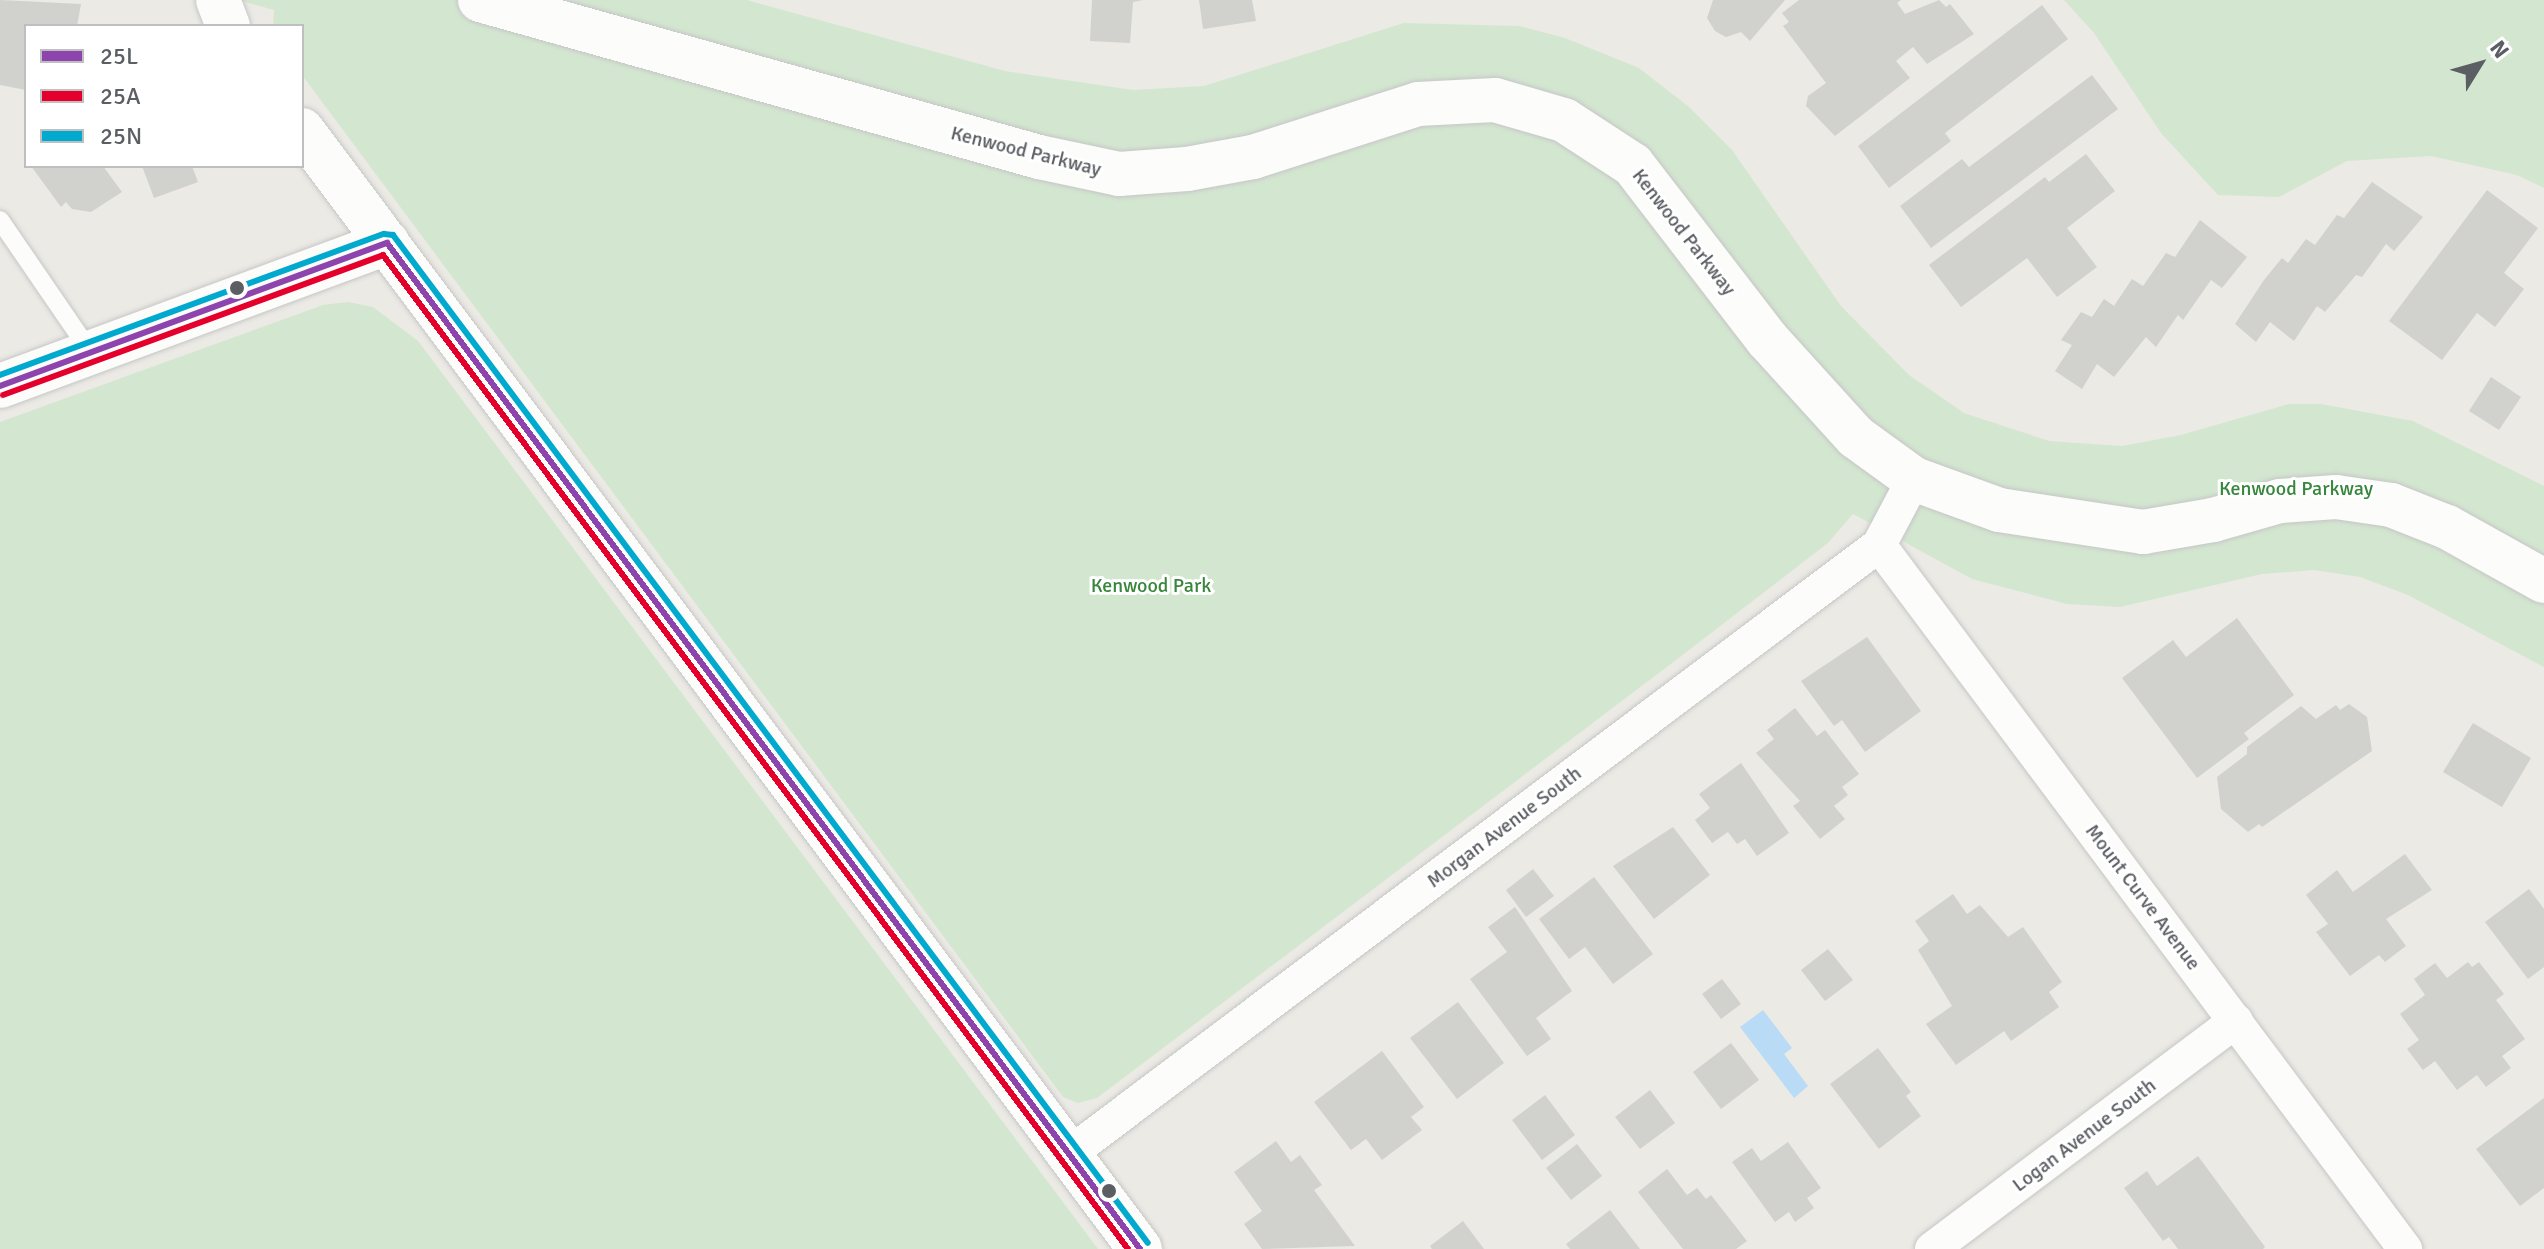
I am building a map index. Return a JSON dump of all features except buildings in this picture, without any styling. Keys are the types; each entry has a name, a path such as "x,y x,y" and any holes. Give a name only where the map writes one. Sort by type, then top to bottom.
{"street":[{"path":"218,0 227,24"},
{"name":"Kenwood Parkway","path":"480,0 1039,157 1119,174 1187,169 1253,157 1418,104 1495,100 1564,120 1633,165 1767,339 1856,437 1914,479 1999,510 2143,532 2213,520 2280,501 2336,497 2391,505 2447,527 2544,581"},
{"path":"304,133 1140,1249"},
{"path":"0,386 387,243"},
{"name":"Morgan Avenue South","path":"1069,1154 1879,545 1914,479"},
{"name":"Mount Curve Avenue","path":"1879,545 2405,1249"},
{"name":"Logan Avenue South","path":"1932,1249 2236,1021"}],"lane":[{"path":"0,220 91,354"}],"green space":[{"name":"Kenwood Park","path":"238,0 747,0 1005,71 1133,90 1204,86 1404,23 1519,26 1565,38 1639,68 1689,107 1732,150 1841,306 1909,375 1964,413 2049,441 2122,446 2181,435 2289,404 2321,404 2413,421 2544,486 2544,667 2408,595 2360,577 2314,570 2262,574 2120,607 2067,604 1972,579 1853,514 1828,543 1676,660 1097,1098 1078,1103 1063,1097 304,78 304,24 273,24 274,10"},
{"path":"2064,0 2544,0 2544,188 2517,175 2431,156 2347,161 2279,197 2218,195 2161,133 2094,33"},
{"path":"348,302 373,307 418,341 1098,1249 0,1249 0,422 323,305"}],"water":[{"path":"1763,1010 1792,1048 1784,1054 1808,1086 1794,1098 1740,1027"}],"transit line":[{"name":"25N","path":"0,375 384,234 393,235 1148,1243"},
{"name":"25L","path":"0,386 387,243 1140,1249"},
{"name":"25A","path":"3,395 383,255 1128,1249"}]}
